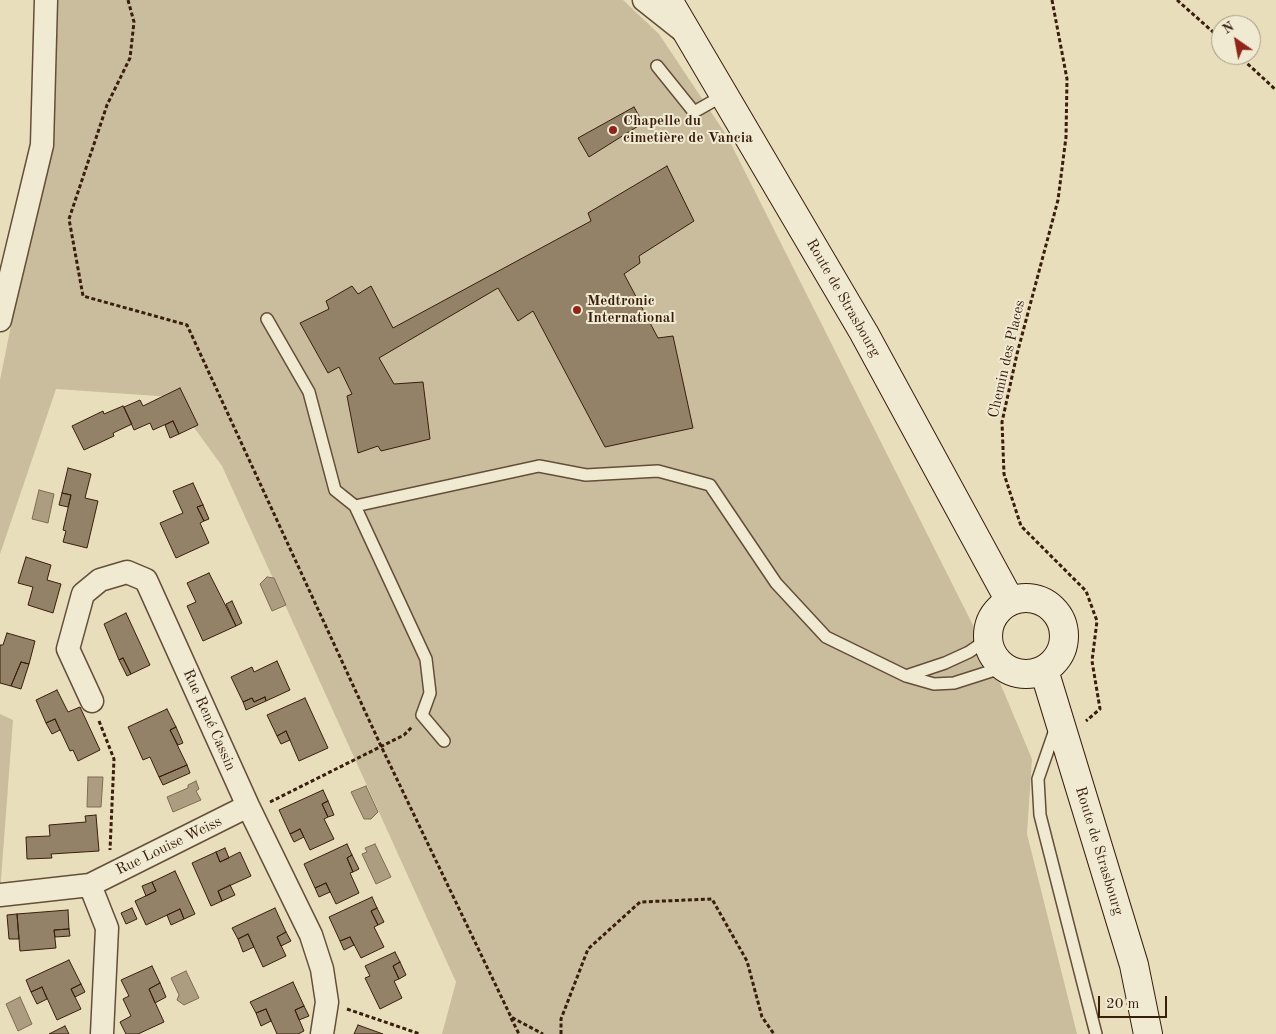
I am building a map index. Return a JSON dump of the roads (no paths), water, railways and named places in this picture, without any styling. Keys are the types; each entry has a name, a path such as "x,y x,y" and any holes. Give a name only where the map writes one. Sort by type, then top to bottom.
{"main road":[{"name":"Route de Strasbourg","path":"668,0 864,333 1010,600"},
{"path":"1023,597 1036,598 1048,604 1061,619 1065,638 1062,650 1055,662 1044,670 1032,674 1020,674 1004,667 991,653 988,629 992,617 1000,607 1010,600 1023,597"},
{"name":"Route de Strasbourg","path":"1044,670 1134,965 1148,1034"}],"street":[{"path":"0,320 42,145 46,0"},
{"path":"644,0 690,36"},
{"name":"Rue René Cassin","path":"92,701 68,649 83,594 100,580 127,572 146,580 248,806 310,935 322,969 327,1002 322,1034"},
{"name":"Rue Louise Weiss","path":"0,895 90,885 248,806"},
{"path":"90,885 107,928 102,1034"}],"lane":[{"path":"657,66 694,112 724,95"},
{"path":"268,320 309,392 335,490 355,506 426,659 430,694 422,715 444,741"},
{"path":"355,506 539,466 586,475 658,471 710,485 776,583 813,626 832,640 906,676 934,684 954,683 1004,667"},
{"path":"906,676 945,663 969,652 988,639"},
{"path":"1061,730 1038,779 1040,815 1096,1034"}],"place":[{"name":"Chapelle du cimetière de Vancia","path":"613,130"},
{"name":"Medtronic International","path":"577,310"}]}
